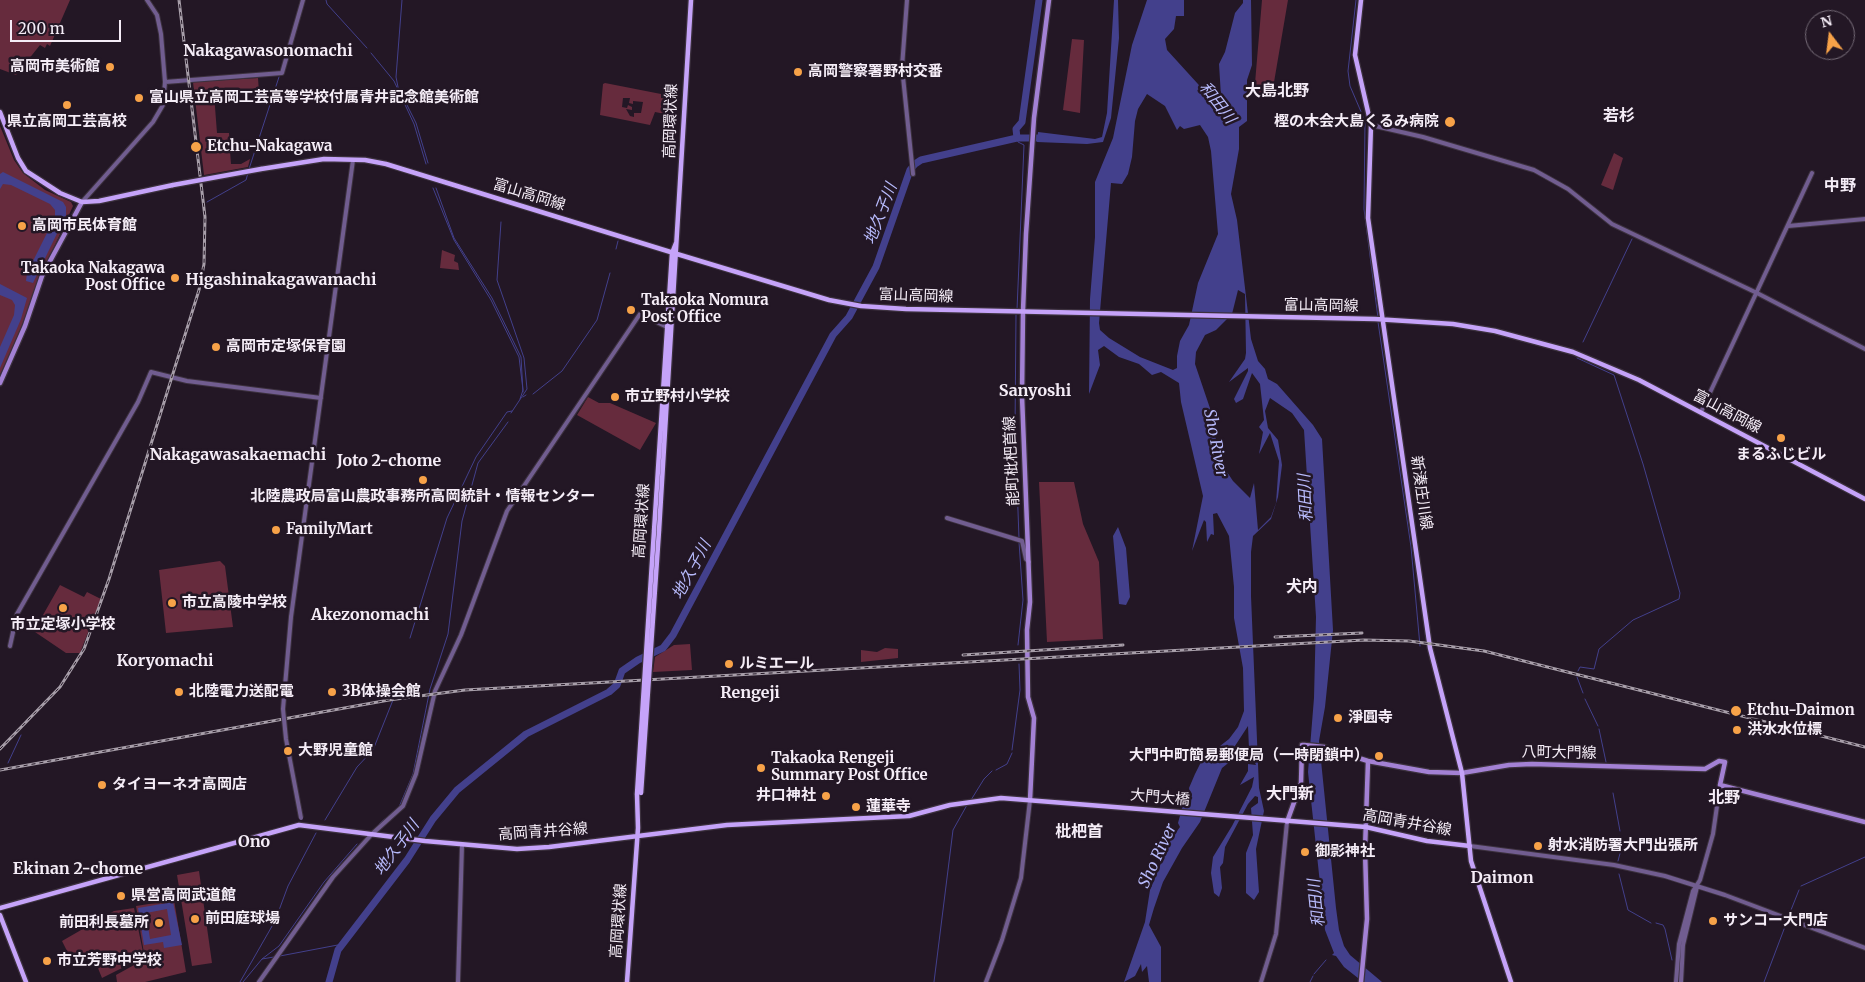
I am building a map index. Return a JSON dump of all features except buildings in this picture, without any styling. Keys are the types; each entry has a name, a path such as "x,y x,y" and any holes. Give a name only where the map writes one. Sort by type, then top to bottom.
{"main road":[{"name":"高岡環状線","path":"627,982 691,0"},
{"name":"能町枇杷首線","path":"1030,800 1034,718 1028,696 1029,562 1019,311 1034,124 1049,0"},
{"name":"新湊庄川線","path":"1361,0 1356,55 1371,125 1367,206 1430,648 1462,773 1471,861 1511,982"},
{"name":"富山高岡線","path":"0,112 18,158 26,171 60,193 82,202 99,201 173,185 317,160 354,160 386,164 674,254 861,306 1383,321 1466,326 1545,343 1617,370 1701,412 1865,499"},
{"path":"0,383 25,326 42,276 82,202"},
{"name":"八町大門線","path":"1287,822 1301,783 1302,745 1324,747 1368,762 1429,772 1462,773 1509,765 1532,764 1705,769 1719,762 1725,762 1720,785"},
{"path":"1361,982 1368,893 1366,828 1368,762"},
{"path":"1720,785 1865,822"},
{"name":"高岡青井谷線","path":"0,908 300,825 462,845 492,848 526,848 727,825 909,816 981,799 1036,800"},
{"name":"大門大橋","path":"1036,800 1280,822"},
{"name":"高岡青井谷線","path":"1280,822 1366,828 1430,841 1470,846"},
{"path":"0,916 26,982"}],"street":[{"path":"82,202 115,167 160,112 165,96 165,82 159,24 157,14 147,0"},
{"path":"165,82 282,73 303,0"},
{"path":"907,0 902,67 913,174"},
{"path":"1371,125 1423,137 1534,170 1568,189 1612,224 1757,293 1865,349"},
{"path":"300,825 301,818 286,739 283,709 291,617 354,160"},
{"path":"1701,412 1812,173"},
{"path":"1788,226 1865,219"},
{"path":"259,982 278,952 333,877 372,834 403,806 418,768 435,691 461,635 507,511 640,314 670,328"},
{"path":"10,646 17,614 133,410 151,372 187,381 320,398"},
{"path":"947,518 1020,541 1026,559 1029,562"},
{"path":"1681,982 1683,945 1697,887 1713,834 1720,785"},
{"path":"986,982 1019,886 1030,800"},
{"path":"1261,982 1276,934 1287,822"},
{"path":"458,982 462,845"},
{"path":"1470,846 1634,869 1677,879 1725,895 1865,948"},
{"path":"1676,982 1679,944 1693,891 1697,887"}],"shaded area":[{"path":"0,0 70,0 50,46 47,44 45,48 40,45 16,75 0,69"},
{"path":"1262,0 1288,0 1272,94 1254,95"},
{"path":"1072,39 1084,40 1080,113 1063,110"},
{"path":"258,78 259,92 214,94 217,133 229,133 230,148 250,146 252,143 251,148 230,151 231,164 241,164 250,159 248,167 204,175 193,82"},
{"path":"603,84 661,94 661,98 672,100 670,115 655,112 650,125 600,115","holes":["623,98 630,98 629,103 633,104 633,101 643,102 641,113 634,113 634,117 630,116 626,109 632,110 632,107 628,105 627,108 622,107"]},
{"path":"0,126 14,160 23,173 45,190 71,202 73,206 42,273 24,323 0,375"},
{"path":"1614,153 1623,158 1613,190 1601,185"},
{"path":"442,250 455,255 454,261 458,263 459,270 440,268"},
{"path":"588,397 599,403 610,403 656,423 640,450 577,415"},
{"path":"1039,482 1074,482 1083,524 1099,562 1103,639 1047,642"},
{"path":"220,561 225,566 233,627 166,633 159,570"},
{"path":"60,585 84,597 87,592 101,599 80,653 66,653 35,632 41,625 45,627 39,622"},
{"path":"690,644 692,670 653,672 655,657 674,645"},
{"path":"885,648 898,649 898,658 861,662 861,650 877,652"},
{"name":"前田庭球場","path":"199,871 212,963 192,966 177,875"},
{"path":"174,900 186,972 145,982 117,982 116,975 145,959 136,906"},
{"path":"134,908 144,957 102,978 91,951 71,959 62,941 114,911"}],"water":[{"path":"1114,0 1118,0 1119,38 1111,118 1103,142 1087,144 1037,142 1038,132 1095,139 1102,137 1107,113"},
{"name":"Sho River","path":"1147,0 1184,0 1184,16 1176,16 1174,29 1165,39 1167,50 1218,106 1221,96 1219,64 1225,52 1235,13 1243,3 1243,0 1251,0 1252,65 1247,80 1247,121 1239,127 1239,149 1231,194 1237,220 1251,339 1258,361 1265,369 1268,379 1277,384 1313,425 1322,439 1333,630 1325,707 1319,741 1336,908 1339,930 1344,946 1350,955 1382,982 1363,982 1344,967 1336,956 1332,955 1334,953 1325,930 1308,772 1314,698 1316,617 1304,430 1292,413 1270,398 1265,411 1268,428 1278,440 1282,465 1278,497 1271,519 1253,536 1251,552 1259,788 1264,811 1256,849 1259,892 1254,900 1246,893 1246,853 1253,835 1251,808 1258,803 1258,797 1255,796 1248,804 1225,847 1223,863 1220,867 1222,888 1219,897 1214,893 1211,873 1213,857 1232,826 1252,787 1254,777 1240,785 1248,771 1248,764 1256,765 1249,749 1248,726 1233,749 1237,756 1222,768 1200,822 1182,848 1163,882 1154,908 1149,925 1161,947 1161,982 1149,982 1147,966 1142,972 1141,964 1135,976 1124,982 1145,922 1150,890 1171,839 1180,827 1178,823 1182,808 1190,794 1189,788 1195,774 1202,760 1229,739 1238,727 1244,711 1243,668 1234,618 1234,587 1229,536 1217,513 1213,514 1214,535 1211,534 1207,542 1206,522 1204,520 1192,551 1203,496 1181,402 1179,383 1161,372 1152,375 1139,364 1119,357 1104,346 1098,350 1100,365 1089,394 1090,299 1095,237 1095,182 1113,138 1132,45","holes":["1147,94 1165,106 1177,130 1180,126 1184,129 1200,125 1208,137 1211,151 1218,234 1198,283 1189,325 1180,341 1177,368 1173,370 1140,357 1109,338 1100,330 1099,323 1111,183 1122,184 1128,174 1132,157 1135,121 1138,109","1238,290 1245,294 1246,353 1245,359 1229,382 1248,368 1234,399 1236,403 1243,399 1252,373 1260,384 1264,420 1259,427 1263,432 1259,454 1270,433 1279,461 1276,503 1271,517 1258,530 1254,483 1250,498 1233,481 1223,466 1220,447 1202,411 1212,424 1215,423 1195,364 1196,352 1205,335 1216,330 1232,314"]},
{"path":"3,172 63,202 66,207 66,215 33,283 26,281 27,273 55,217 55,210 50,204 11,185 3,184 0,189 0,174"},
{"path":"0,284 27,298 21,319 0,368 0,347 14,315 15,305 12,300 0,295"},
{"path":"1118,527 1126,548 1130,597 1126,605 1119,604 1113,536"},
{"path":"173,902 182,945 164,948 163,942 144,945 138,908","holes":["167,909 171,935 150,939 146,913"]}],"waterway":[{"path":"326,0 327,4 367,48"},
{"path":"402,0 396,77 398,87 416,123 428,163"},
{"name":"地久子川","path":"1017,138 1016,129 1022,122 1039,0"},
{"path":"1356,0 1348,71 1350,86 1365,121 1364,209 1378,318"},
{"path":"371,53 394,81 414,124 426,164"},
{"path":"249,169 279,77"},
{"path":"1017,138 1018,142 1024,145 1017,310"},
{"name":"地久子川","path":"329,982 338,950 407,860 433,819 457,790 526,734 609,692 617,685 622,671 638,660 663,648 673,635 833,335 849,317 876,267 910,170 915,164 921,160 1017,138 1045,138"},
{"path":"207,202 246,180 248,173"},
{"path":"433,188 454,240 491,300 519,357 523,390 520,399"},
{"path":"436,188 454,238 492,298 521,357 523,392"},
{"path":"501,222 497,280 524,358 527,389 511,413"},
{"path":"1583,342 1632,239"},
{"path":"616,249 618,241"},
{"path":"533,394 562,371 597,320 610,273"},
{"path":"1016,314 1015,430 1019,538"},
{"path":"1378,322 1411,547 1420,646"},
{"path":"1577,358 1614,375 1643,464 1680,593 1679,599 1633,620 1599,649 1594,669 1580,667 1578,671"},
{"path":"410,638 447,518 476,457 507,412 512,411"},
{"path":"379,824 399,807 413,774 430,689 448,634 462,521 478,463 508,422"},
{"path":"1018,645 1023,600 1019,542"},
{"path":"1012,750 1020,690 1019,664"},
{"path":"1577,677 1583,693"},
{"path":"325,820 357,767 373,750 393,700 395,688"},
{"path":"1585,699 1598,726"},
{"path":"1599,729 1606,762"},
{"path":"8,763 21,735"},
{"path":"996,770 1007,764 1012,753"},
{"path":"971,800 984,779 992,771"},
{"path":"1613,793 1620,831"},
{"path":"934,982 953,830 967,805"},
{"path":"240,982 275,921 288,886 316,833"},
{"path":"262,959 279,946 324,882 357,844"},
{"path":"1618,861 1622,846"},
{"path":"1801,886 1865,857"},
{"path":"1619,874 1628,910 1651,923"},
{"path":"1789,915 1799,890"},
{"path":"1656,923 1663,925 1665,929 1672,960"},
{"path":"1764,982 1786,924"},
{"path":"280,956 343,944"},
{"path":"243,982 262,959 274,957"},
{"path":"1314,974 1326,960"},
{"path":"1310,982 1313,976"}],"railway":[{"path":"0,749 60,687 84,649 109,579 199,290 204,264 205,217 179,0"},
{"path":"1275,637 1362,633"},
{"path":"0,770 389,700 465,690 1364,640 1409,641 1484,651 1865,747"},
{"path":"963,655 1123,645"}],"place":[{"name":"高岡市美術館","path":"110,67"},
{"name":"高岡警察署野村交番","path":"798,72"},
{"name":"富山県立高岡工芸高等学校付属青井記念館美術館","path":"139,98"},
{"name":"県立高岡工芸高校","path":"67,105"},
{"name":"樫の木会大島くるみ病院","path":"1450,122"},
{"name":"Etchu-Nakagawa","path":"196,147"},
{"name":"高岡市民体育館","path":"22,226"},
{"name":"Takaoka Nakagawa Post Office","path":"175,278"},
{"name":"Takaoka Nomura Post Office","path":"631,310"},
{"name":"高岡市定塚保育園","path":"216,347"},
{"name":"市立野村小学校","path":"615,397"},
{"name":"まるふじビル","path":"1781,438"},
{"name":"北陸農政局富山農政事務所高岡統計・情報センター","path":"423,480"},
{"name":"FamilyMart","path":"276,530"},
{"name":"市立高陵中学校","path":"172,603"},
{"name":"市立定塚小学校","path":"63,608"},
{"name":"ルミエール","path":"729,664"},
{"name":"北陸電力送配電","path":"179,692"},
{"name":"3B体操会館","path":"332,692"},
{"name":"Etchu-Daimon","path":"1736,711"},
{"name":"淨圓寺","path":"1338,718"},
{"name":"洪水水位標","path":"1737,730"},
{"name":"大野児童館","path":"288,751"},
{"name":"大門中町簡易郵便局（一時閉鎖中）","path":"1379,756"},
{"name":"Takaoka Rengeji Summary Post Office","path":"761,768"},
{"name":"タイヨーネオ高岡店","path":"102,785"},
{"name":"井口神社","path":"826,796"},
{"name":"蓮華寺","path":"856,807"},
{"name":"射水消防署大門出張所","path":"1538,846"},
{"name":"御影神社","path":"1305,852"},
{"name":"県営高岡武道館","path":"121,896"},
{"name":"前田庭球場","path":"195,919"},
{"name":"サンコー大門店","path":"1713,921"},
{"name":"前田利長墓所","path":"159,923"},
{"name":"市立芳野中学校","path":"47,961"}],"district":[{"name":"Nakagawasonomachi","path":"268,51"},
{"name":"大島北野","path":"1277,91"},
{"name":"若杉","path":"1619,116"},
{"name":"中野","path":"1840,186"},
{"name":"Higashinakagawamachi","path":"281,280"},
{"name":"Sanyoshi","path":"1035,391"},
{"name":"Nakagawasakaemachi","path":"238,455"},
{"name":"Joto 2-chome","path":"389,461"},
{"name":"犬内","path":"1302,587"},
{"name":"Akezonomachi","path":"370,615"},
{"name":"Koryomachi","path":"165,661"},
{"name":"Rengeji","path":"750,693"},
{"name":"大門新","path":"1290,794"},
{"name":"北野","path":"1724,798"},
{"name":"枇杷首","path":"1079,832"},
{"name":"Ono","path":"254,842"},
{"name":"Ekinan 2-chome","path":"78,869"},
{"name":"Daimon","path":"1502,878"}],"water label":[{"name":"和田川","path":"1217,103"},
{"name":"和田川","path":"1306,498"},
{"name":"和田川","path":"1317,903"}]}
